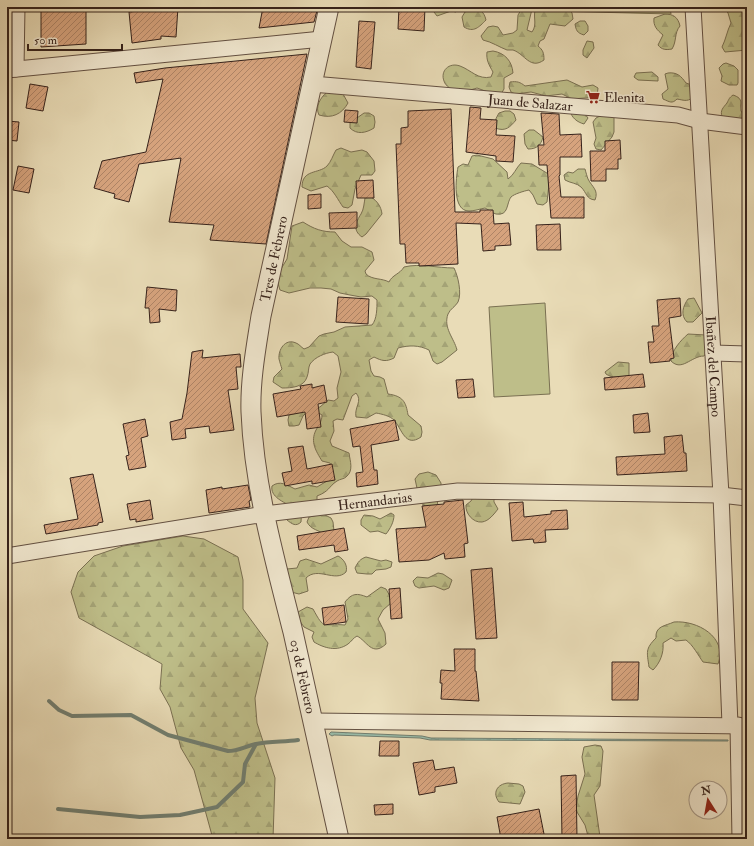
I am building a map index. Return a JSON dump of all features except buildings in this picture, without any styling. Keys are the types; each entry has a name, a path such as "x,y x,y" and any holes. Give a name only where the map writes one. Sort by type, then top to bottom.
{"street":[{"path":"17,7 12,69 322,39"},
{"name":"Tres de Febrero","path":"265,514 255,465 251,411 253,368 261,316 328,7"},
{"name":"Ibañez del Campo","path":"693,7 721,495 738,725 740,839"},
{"name":"Juan de Salazar","path":"312,84 678,115 700,121 747,127"},
{"path":"713,353 747,354"},
{"name":"Hernandarias","path":"7,556 265,514 458,491 721,495 747,498"},
{"name":"03 de Febrero","path":"265,514 314,721 339,839"},
{"path":"314,721 738,725"}],"green space":[{"path":"431,7 458,7 456,12 451,11 437,16"},
{"path":"470,7 670,7 671,14 470,9"},
{"path":"724,7 747,7 747,50 725,52 722,47 731,23 728,13"},
{"path":"536,8 569,9 572,13 573,19 565,26 550,24 544,39 540,41 538,46 543,52 544,60 539,63 531,62 513,50 507,50 483,40 481,36 488,27 498,27 503,35 513,33 517,30 518,15 521,10 532,9 527,30 532,32 535,26"},
{"path":"470,9 481,11 486,20 479,27 474,29 464,27 462,17 465,12"},
{"path":"665,14 675,17 680,26 672,49 668,50 661,48 658,45 663,35 656,28 654,23 654,18"},
{"path":"580,21 585,21 588,26 588,31 584,35 578,32 576,28 575,24"},
{"path":"587,41 593,42 594,48 587,58 583,55 583,50"},
{"path":"493,51 507,58 513,73 504,78 504,89 501,94 496,95 477,88 457,94 447,86 443,74 446,68 452,65 460,66 482,77 491,77 493,72 487,60 487,52"},
{"path":"726,63 734,66 738,70 737,85 729,85 721,81 722,76 719,68"},
{"path":"652,72 658,77 658,81 638,80 634,77 636,73"},
{"path":"668,73 680,76 686,83 692,85 692,98 687,100 677,99 672,102 663,99 662,94 668,89 665,74"},
{"path":"567,80 582,87 593,85 598,88 597,97 572,99 562,94 546,96 531,92 515,94 511,92 509,87 510,82 518,82 525,86"},
{"path":"327,92 343,94 348,103 340,113 336,115 319,115 319,103"},
{"path":"733,95 739,98 741,102 741,111 744,117 739,119 722,117 721,113 722,109"},
{"path":"510,111 514,114 516,120 510,127 505,129 495,128 499,113"},
{"path":"570,111 585,114 588,118 584,124 581,123 573,118"},
{"path":"364,113 369,113 374,116 374,128 368,131 356,132 350,128 350,123"},
{"path":"606,113 611,113 614,117 614,132 612,137 601,150 596,149 594,144 596,138 593,122 596,118"},
{"path":"529,130 534,130 543,137 538,146 528,149 525,144 524,134"},
{"path":"341,148 351,152 362,150 367,152 374,161 375,171 372,175 361,175 355,189 352,205 348,208 343,207 334,193 327,186 311,191 302,187 305,177 327,166 336,150"},
{"path":"477,155 493,159 507,172 508,179 512,176 521,163 532,164 550,175 547,202 543,205 537,204 529,190 511,197 505,211 500,214 495,214 485,208 471,211 464,210 460,206 456,193 458,167 463,164 468,165 472,156"},
{"path":"578,169 585,169 588,179 596,191 595,200 588,197 579,186 565,180 564,175 568,172 573,173"},
{"path":"371,197 378,204 382,214 362,237 357,232 356,223 363,210 365,198"},
{"path":"303,222 318,230 335,232 342,241 351,247 362,247 372,252 374,260 365,271 368,276 389,282 404,267 422,266 454,268 457,275 460,294 458,302 449,312 447,319 448,328 457,350 442,362 437,364 433,361 429,350 414,346 398,348 394,358 389,360 382,360 374,357 369,360 371,371 374,376 384,379 388,394 397,396 403,400 408,415 421,426 421,437 416,440 408,439 390,417 376,413 367,418 356,417 359,399 356,393 352,396 343,420 337,419 333,421 334,431 330,441 332,446 349,453 351,466 350,472 345,478 337,481 327,491 317,496 317,501 302,504 301,522 296,525 287,520 286,515 292,507 275,496 272,486 281,483 295,489 309,485 317,487 327,481 332,468 330,463 322,461 316,450 314,442 314,434 321,421 322,415 317,412 307,412 303,416 299,425 289,426 289,415 320,407 328,400 334,401 338,398 337,388 341,372 338,356 333,352 327,353 317,357 310,364 307,377 303,383 294,387 282,388 273,382 274,377 282,369 279,359 281,349 286,343 292,342 297,343 304,349 309,347 319,336 324,334 334,332 345,327 372,325 376,317 377,306 377,300 372,296 361,297 340,293 331,289 310,288 289,293 280,290 277,280 287,259 292,226"},
{"path":"694,298 702,313 693,322 687,322 683,313 684,308 688,299"},
{"path":"545,303 550,394 494,397 489,307"},
{"path":"688,334 706,335 707,352 704,356 695,358 683,364 675,364 671,361 671,357"},
{"path":"618,362 629,363 629,375 627,377 614,377 606,374 605,372"},
{"path":"428,472 436,475 441,483 441,488 437,498 438,507 426,507 420,502 415,479 419,474"},
{"path":"476,492 494,497 494,502 498,509 489,519 482,522 476,521 470,517 466,508 466,505 471,501"},
{"path":"391,513 394,515 393,520 386,534 378,531 370,532 361,525 361,520 364,515 373,516 380,519"},
{"path":"323,514 331,518 333,522 334,531 326,535 313,528 307,522 309,517"},
{"path":"183,536 204,539 238,557 243,580 243,609 268,643 255,698 257,723 275,778 273,839 213,839 194,770 181,748 170,707 160,689 162,664 79,618 71,592 78,572 94,556 123,546"},
{"path":"338,556 345,563 346,572 337,576 321,574 311,575 306,578 308,591 299,594 291,592 287,569 297,568 300,561 306,559 321,564"},
{"path":"366,557 392,562 391,567 376,570 372,574 357,573 355,568 358,562"},
{"path":"438,573 443,574 452,580 449,588 444,590 434,586 419,588 415,586 413,581 417,577 428,578"},
{"path":"381,587 386,589 391,598 391,603 383,610 378,619 385,633 386,644 381,648 377,649 370,647 357,636 348,644 339,648 322,646 314,642 312,637 314,632 304,627 297,617 298,612 307,607 313,609 322,623 345,625 348,619 345,602 352,595 367,597"},
{"path":"674,622 683,622 701,627 715,638 719,646 720,654 718,664 703,662 693,647 686,640 676,641 671,638 663,643 660,661 653,670 649,667 648,648 656,638 657,631 661,627"},
{"path":"595,745 601,746 603,751 600,786 594,795 600,837 599,839 593,839 588,836 585,825 576,808 585,774 582,757 584,747"},
{"path":"508,783 523,786 525,792 520,804 499,802 497,799 496,792 498,787"}],"water":[{"path":"331,732 422,736 431,738 728,741 430,740 420,738 332,736 329,734"}],"waterway":[{"path":"49,701 59,710 72,716 131,715 168,735 228,751 261,743 298,740"},
{"path":"58,809 140,817 180,815 217,807 243,782 245,764 256,744"}],"place":[{"name":"Elenita","path":"593,97"}]}
